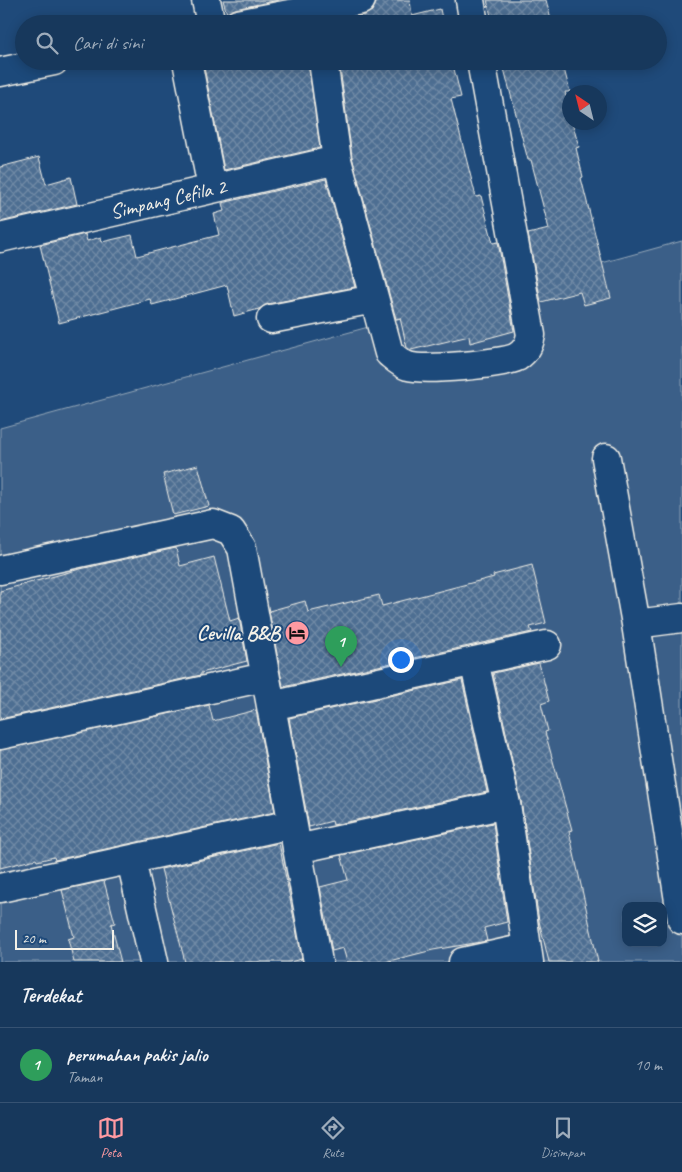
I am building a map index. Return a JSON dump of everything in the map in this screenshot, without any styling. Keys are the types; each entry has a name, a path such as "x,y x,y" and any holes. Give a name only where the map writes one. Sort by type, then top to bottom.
{"street":[{"path":"206,0 209,15"},
{"path":"320,15 361,0"},
{"path":"470,0 472,15"},
{"path":"0,72 15,69"},
{"path":"189,70 212,188"},
{"path":"324,70 337,160 389,353 409,367 422,368 500,363 517,356 529,346 531,335 530,319 483,70"},
{"name":"Simpang Cefila 2","path":"0,238 337,160"},
{"path":"271,319 374,299"},
{"path":"606,458 636,624 682,920"},
{"path":"0,570 213,524 231,531 242,548 318,962"},
{"path":"636,624 682,618"},
{"path":"271,706 547,645"},
{"path":"463,962 528,955 506,804 474,661"},
{"path":"0,735 265,677"},
{"path":"0,888 132,860 506,804"},
{"path":"132,860 154,962"}],"shaded area":[{"path":"682,241 682,962 0,962 0,428"}],"building":[{"path":"223,0 279,0 235,9 227,14"},
{"path":"376,0 410,0 412,15 364,15 372,11"},
{"path":"487,0 546,0 550,15 491,15"},
{"path":"440,9 441,15 416,15"},
{"path":"205,70 309,70 320,148 224,170"},
{"path":"340,70 454,70 461,97 451,99 476,197 481,196 493,243 498,242 514,331 470,343 469,336 411,350 407,348 400,318 396,319 352,157"},
{"path":"504,70 564,70 568,85 562,85 562,130 574,130 579,147 576,148 583,177 581,178 611,298 584,305 580,292 541,302 528,234 549,229 531,160 528,160"},
{"path":"39,157 46,184 71,177 77,204 0,222 0,167"},
{"path":"326,179 355,287 268,304 259,309 234,316 227,285 152,305 150,299 59,323 40,245 85,234 87,241 101,237 102,242 132,235 137,256 219,235 214,214 224,211 222,203"},
{"path":"198,465 209,506 173,515 163,474"},
{"path":"176,548 180,566 214,557 230,621 239,618 247,661 201,673 201,675 0,719 0,591 80,569"},
{"path":"532,565 546,623 530,627 532,632 283,687 269,611 305,601 308,612 379,595 382,606 494,577 493,575"},
{"path":"539,663 549,701 541,704 548,731 545,732 572,830 569,831 598,962 549,962 539,921 521,801 493,673"},
{"path":"462,680 487,792 333,825 332,821 309,827 289,718"},
{"path":"209,705 213,721 256,710 275,812 55,860 54,857 37,861 36,859 0,868 0,750"},
{"path":"493,823 507,922 484,928 487,941 433,950 385,962 347,962 343,948 332,951 320,887 348,880 341,855"},
{"path":"279,843 302,959 289,962 185,962 161,869"},
{"path":"104,881 115,923 111,924 121,962 74,962 68,939 74,937 62,890"}],"place":[{"name":"Cevilla B&B","path":"297,633"},
{"name":"perumahan pakis jalio","path":"341,667"}]}
